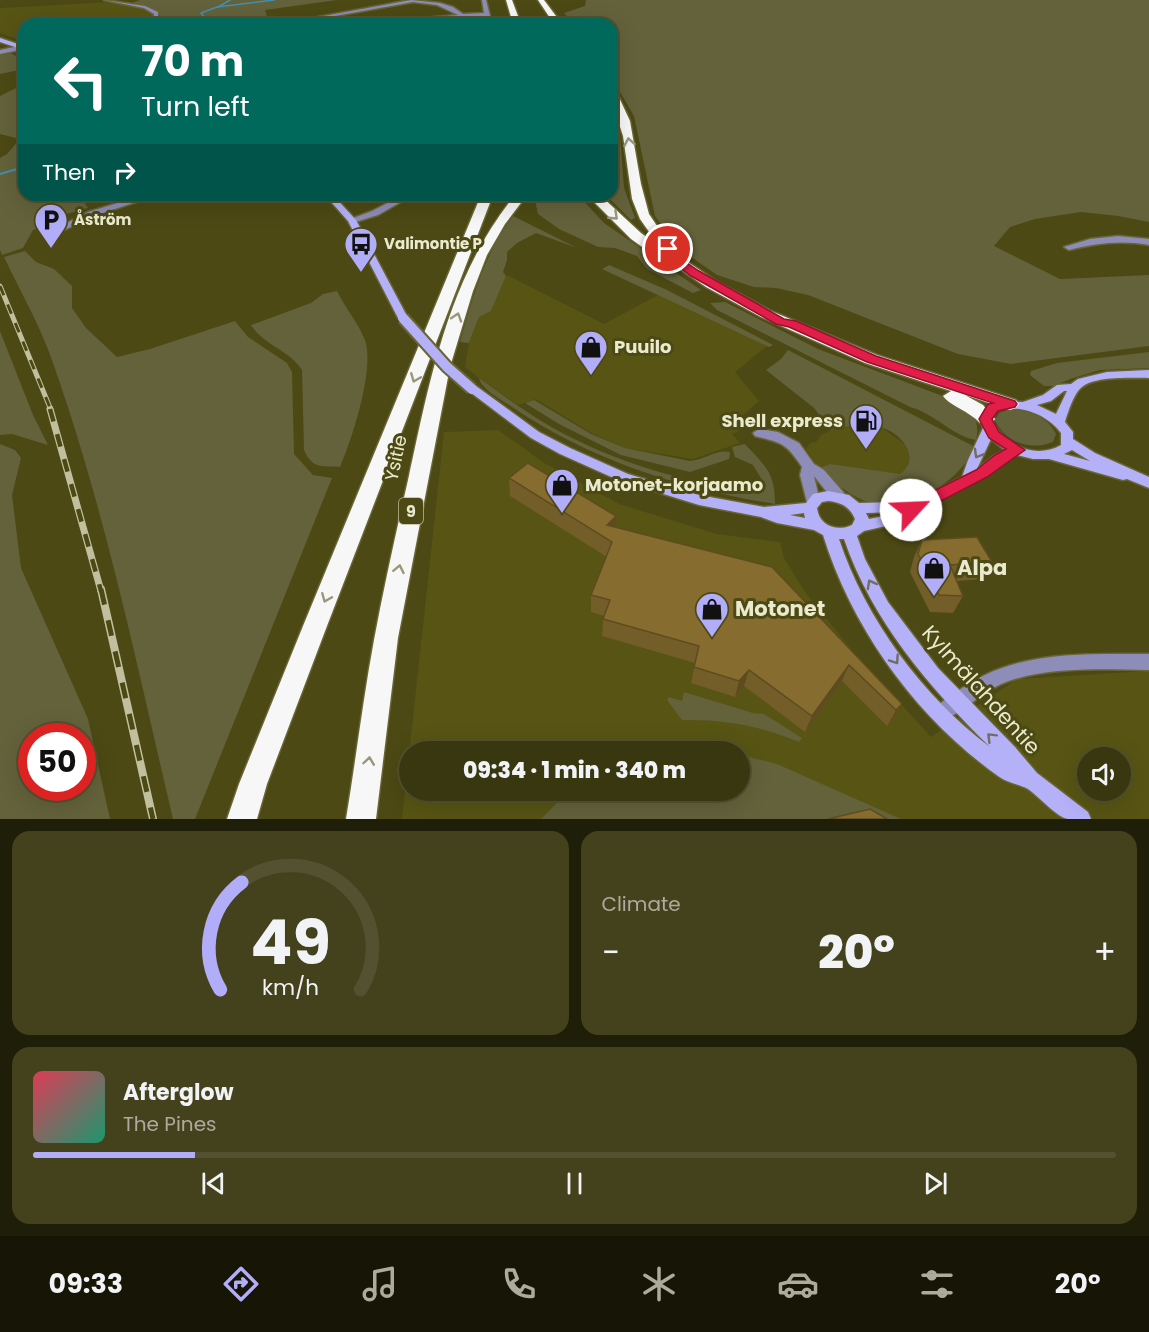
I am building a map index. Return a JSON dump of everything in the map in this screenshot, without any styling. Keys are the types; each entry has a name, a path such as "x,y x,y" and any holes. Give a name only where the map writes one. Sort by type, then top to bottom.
{"highway":[{"path":"509,0 515,18"},
{"path":"541,0 554,18"},
{"path":"618,106 623,116 643,213 653,231 668,249 670,256"},
{"path":"242,819 253,784 485,201"},
{"path":"599,201 636,236 657,251 670,256 711,284 780,321 792,324 871,359 1017,405"},
{"name":"Ysitie","path":"361,819 390,613 429,423 459,312 480,254 512,205"},
{"path":"780,321 786,328 820,344 962,399 977,409 987,424"}],"main road":[{"path":"0,40 18,46"},
{"path":"335,201 352,220 403,318 441,360 472,389 536,435 596,466 669,492 763,512 777,518 823,528 855,530 903,517 911,510 981,473 1000,458 1018,450"},
{"path":"968,479 970,467 982,448 993,408 1047,398 1061,388 1074,387 1082,382 1107,376 1149,374"},
{"path":"1059,422 1063,407 1073,394 1074,387"},
{"path":"1017,405 1044,412 1059,422 1067,432 1069,442 1063,451 1049,455"},
{"path":"987,424 1000,441 1018,450 1049,455 1116,475 1128,475"},
{"path":"1069,442 1090,456 1149,483"},
{"path":"763,512 811,505 822,497 839,497 857,508 896,507 911,510"},
{"path":"811,505 811,517 823,528"},
{"path":"855,530 862,519 857,508"},
{"name":"Kylmälahdentie","path":"823,528 849,584 905,676 985,755 1007,772 1030,780 1081,819"},
{"name":"Kylmälahdentie","path":"855,530 869,581 893,622 926,666 958,702 996,742 1017,759 1030,780"}],"street":[{"path":"106,0 127,3 156,13 154,18"},
{"path":"127,3 136,0"},
{"path":"484,0 488,18"},
{"path":"315,18 413,1 424,1 456,10 461,15"},
{"path":"426,18 487,14"},
{"path":"0,52 18,49"},
{"path":"59,229 91,214 133,201"},
{"path":"352,220 375,213 398,201"},
{"path":"1069,247 1105,237 1149,242"},
{"path":"759,433 785,439 800,452 809,467 819,473 839,497"},
{"path":"809,467 807,475 811,505"},
{"path":"941,713 993,679 1018,670 1100,662 1149,662"}],"shaded area":[{"path":"140,0 337,0 265,10 267,18 157,18 160,16 155,10 132,3"},
{"path":"586,0 1149,0 1149,222 1081,212 1035,219 1010,227 994,246 1060,279 1149,275 1149,346 1011,364 958,354 808,295 776,288 754,287 717,275 677,247 655,216 634,116 618,88 618,18 569,18 564,13 585,6"},
{"path":"111,2 142,8 153,13 150,18 18,18 18,39 0,33 0,8"},
{"path":"10,53 18,57 18,70 0,74 0,55"},
{"path":"18,87 18,138 0,134 0,96"},
{"path":"618,133 620,134 624,188 635,218 631,220 612,201 618,201"},
{"path":"18,141 18,201 83,201 88,208 67,214 33,230 23,248 2,255 0,250 0,158 7,154"},
{"path":"535,201 584,201 604,223 701,290 693,293 647,269 637,256 615,248 598,247 559,229 538,214"},
{"path":"513,216 577,248 536,233 517,243 507,252 503,272 506,276 491,311 479,317 469,343 460,342 487,260"},
{"path":"25,251 36,262 54,269 72,286 72,308 86,328 117,357 150,349 235,321 248,337 287,363 292,372 294,454 313,475 332,478 195,819 173,819 118,584 69,409 49,352 4,257"},
{"path":"609,265 667,290 773,345 769,347 602,269"},
{"path":"506,276 604,324 658,295 767,346 735,372 759,401 739,419 745,423 738,429 740,431 732,434 740,443 693,459 625,448 591,433 536,399 518,405 479,378 465,367 469,343 479,317 491,311"},
{"path":"337,291 365,340 367,353 365,386 361,404 340,467 318,465 310,461 304,450 302,370 290,357 262,338 251,325 311,303 323,294"},
{"path":"725,302 818,349 961,403 975,419 976,440 959,434 927,414 717,310 710,303"},
{"path":"0,331 33,415 48,445 12,434 0,435"},
{"path":"788,350 975,447 960,470 937,489 924,496 896,504 882,505 856,497 819,468 830,464 900,474 907,468 909,460 906,446 894,434 879,427 855,426 831,430 814,408 766,370 781,359"},
{"path":"1149,352 1149,368 1100,370 1054,386 1044,386 1030,375 1031,371 1057,363"},
{"path":"479,378 535,417 579,441 627,461 677,477 755,491 765,485 753,465 735,457 732,447 745,444 768,470 775,493 775,504 672,481 606,457 542,426 488,391"},
{"path":"534,400 591,434 625,448 690,461 725,451 730,452 729,459 690,472 621,455 559,424 525,403"},
{"path":"1010,409 1031,413 1043,419 1056,434 1053,442 1045,445 1028,445 1005,434 995,420 999,413"},
{"path":"860,425 882,428 907,446 910,456 906,470 900,474 893,474 830,464 819,468 806,449 810,443 816,442 821,435 831,430"},
{"path":"498,430 546,464 619,504 717,534 780,542 784,558 805,592 851,649 931,737 1017,679 1149,671 1149,819 402,819 404,801 750,801 750,741 410,741 444,432"},
{"path":"0,444 15,450 21,458 12,495 21,568 89,723 18,723 18,801 96,801 96,755 110,819 0,819"},
{"path":"684,692 753,713 764,714 802,738 799,742 756,728 727,722 682,720 667,700 669,697 682,701"},
{"path":"750,757 777,764 901,819 541,819 559,801 750,801"}],"building":[{"name":"Motonet","path":"528,463 616,516 607,525 772,567 902,704 896,710 849,665 812,716 749,670 739,681 694,667 699,646 603,619 610,600 591,595 612,542 509,478"},
{"path":"977,537 992,562 950,565 963,596 939,595 918,554 922,540"},
{"path":"870,809 887,819 828,819"}],"waterway":[{"path":"218,7 230,0"},
{"path":"218,7 274,0"},
{"path":"205,18 201,13 218,7"},
{"path":"0,174 18,169"}],"railway":[{"path":"0,286 51,410"},
{"path":"50,409 101,591"},
{"path":"101,589 153,819"}],"place":[{"name":"Åström","path":"51,249"},
{"name":"Valimontie P","path":"361,273"},
{"name":"Puuilo","path":"591,376"},
{"name":"Shell express","path":"866,450"},
{"name":"Motonet-korjaamo","path":"562,514"},
{"name":"Alpa","path":"934,597"},
{"name":"Motonet","path":"712,638"}],"route":[{"path":"668,249 670,256 695,274 780,321 792,324 871,359 1010,404 999,405 989,411 986,424 1000,441 1018,450 1000,458 981,473 911,510"}]}
